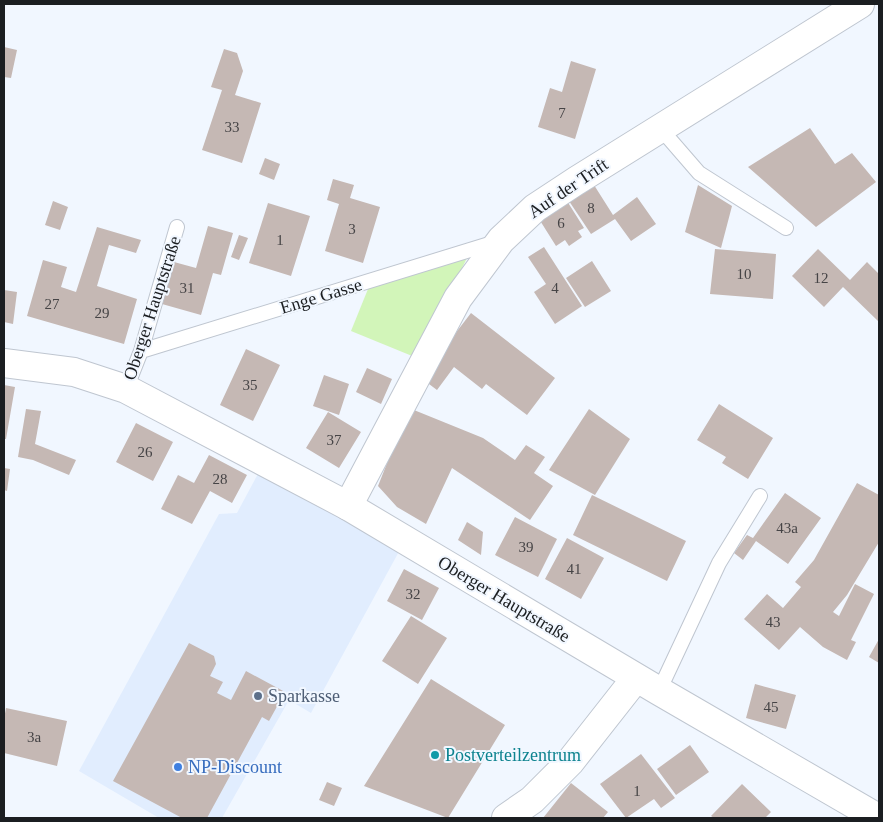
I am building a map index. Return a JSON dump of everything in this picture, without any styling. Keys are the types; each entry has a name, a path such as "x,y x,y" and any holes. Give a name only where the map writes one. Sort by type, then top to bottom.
{"street":[{"name":"Auf der Trift","path":"348,506 458,298 501,240 536,208 853,6"},
{"name":"Oberger Hauptstraße","path":"4,363 74,372 126,390 348,506 659,692 878,818"},
{"path":"506,818 532,800 570,762 636,678"}],"lane":[{"path":"660,128 699,173 786,228"},
{"name":"Oberger Hauptstraße","path":"126,390 141,351 177,227"},
{"name":"Enge Gasse","path":"141,351 501,240"},
{"path":"659,692 718,563 760,496"}],"shaded area":[{"path":"260,470 402,546 311,713 289,700 222,818 159,818 79,771 219,514 237,513"}],"green space":[{"path":"467,258 417,358 351,331 368,289"}],"building":[{"path":"4,47 17,50 11,78 4,77"},
{"path":"224,49 237,53 243,71 235,95 261,103 242,163 202,150 222,90 211,87"},
{"path":"571,61 596,69 575,139 538,127 550,88 562,92"},
{"path":"810,128 835,164 852,153 876,182 816,227 748,167"},
{"path":"265,158 280,164 274,180 259,174"},
{"path":"333,179 354,185 350,198 380,207 363,263 325,251 339,204 327,200"},
{"path":"594,185 613,215 637,197 656,224 631,241 615,219 591,234 569,201"},
{"path":"698,185 732,206 721,248 685,232"},
{"path":"53,201 68,207 60,230 45,225"},
{"path":"567,201 584,228 578,231 582,237 569,246 565,240 556,246 539,219"},
{"path":"268,203 310,216 291,276 249,263"},
{"path":"208,226 233,233 221,275 213,273 201,315 162,304 174,262 196,268"},
{"path":"97,227 141,240 136,253 109,245 97,286 137,299 124,344 27,316 43,260 67,267 61,287 76,292"},
{"path":"239,235 248,238 239,260 231,257"},
{"path":"544,247 582,306 555,324 534,292 546,284 528,257"},
{"path":"715,249 776,254 773,299 710,294"},
{"path":"818,249 850,280 867,262 879,274 879,322 843,287 824,307 792,276"},
{"path":"592,261 611,291 585,307 566,278"},
{"path":"4,290 17,292 13,324 4,322"},
{"path":"471,313 555,378 527,415 486,384 482,389 454,367 437,390 421,378"},
{"path":"246,349 280,365 253,421 220,405"},
{"path":"367,368 392,379 381,404 356,392"},
{"path":"324,375 349,384 339,415 313,406"},
{"path":"4,385 15,387 6,439 4,439"},
{"path":"719,404 773,438 748,479 722,463 726,457 697,440"},
{"path":"409,408 483,438 515,460 526,445 545,457 534,473 553,486 530,520 452,468 426,524 397,507 378,486"},
{"path":"26,409 41,411 35,444 76,460 69,475 33,460 18,457"},
{"path":"589,409 630,439 595,495 549,470"},
{"path":"328,412 361,432 339,468 306,448"},
{"path":"136,423 173,442 153,481 116,462"},
{"path":"209,455 247,475 232,503 210,491 192,524 161,509 178,475 194,483"},
{"path":"4,468 10,469 7,491 4,490"},
{"path":"857,483 879,495 879,542 847,595 833,612 839,616 855,584 874,594 851,640 856,642 847,660 823,647 800,627 779,650 744,619 767,594 783,608 801,587 795,582 814,560"},
{"path":"785,493 821,518 788,564 756,541 743,560 734,553 747,535 753,538"},
{"path":"592,495 686,541 667,581 573,535"},
{"path":"515,517 557,539 538,577 495,555"},
{"path":"467,522 483,532 481,555 458,540"},
{"path":"567,538 604,558 581,599 545,579"},
{"path":"404,569 439,588 422,620 387,601"},
{"path":"411,616 447,638 418,684 382,661"},
{"path":"879,639 879,663 869,657"},
{"path":"189,643 214,656 216,664 210,676 223,682 217,693 231,700 246,671 285,692 269,721 262,717 207,818 182,818 113,781"},
{"name":"Postverteilzentrum","path":"431,679 505,725 448,818 364,786"},
{"path":"755,684 796,695 786,729 746,718"},
{"path":"6,708 67,721 57,766 4,753 4,719"},
{"path":"690,745 709,772 676,795 657,769"},
{"path":"641,754 675,798 661,808 654,799 626,818 600,784"},
{"path":"327,782 342,788 334,806 319,800"},
{"path":"571,783 608,812 603,818 543,818"},
{"path":"742,784 771,812 765,818 714,818 711,816"}],"place":[{"name":"Sparkasse","path":"258,696"},
{"name":"Postverteilzentrum","path":"435,755"},
{"name":"NP-Discount","path":"178,767"}]}
